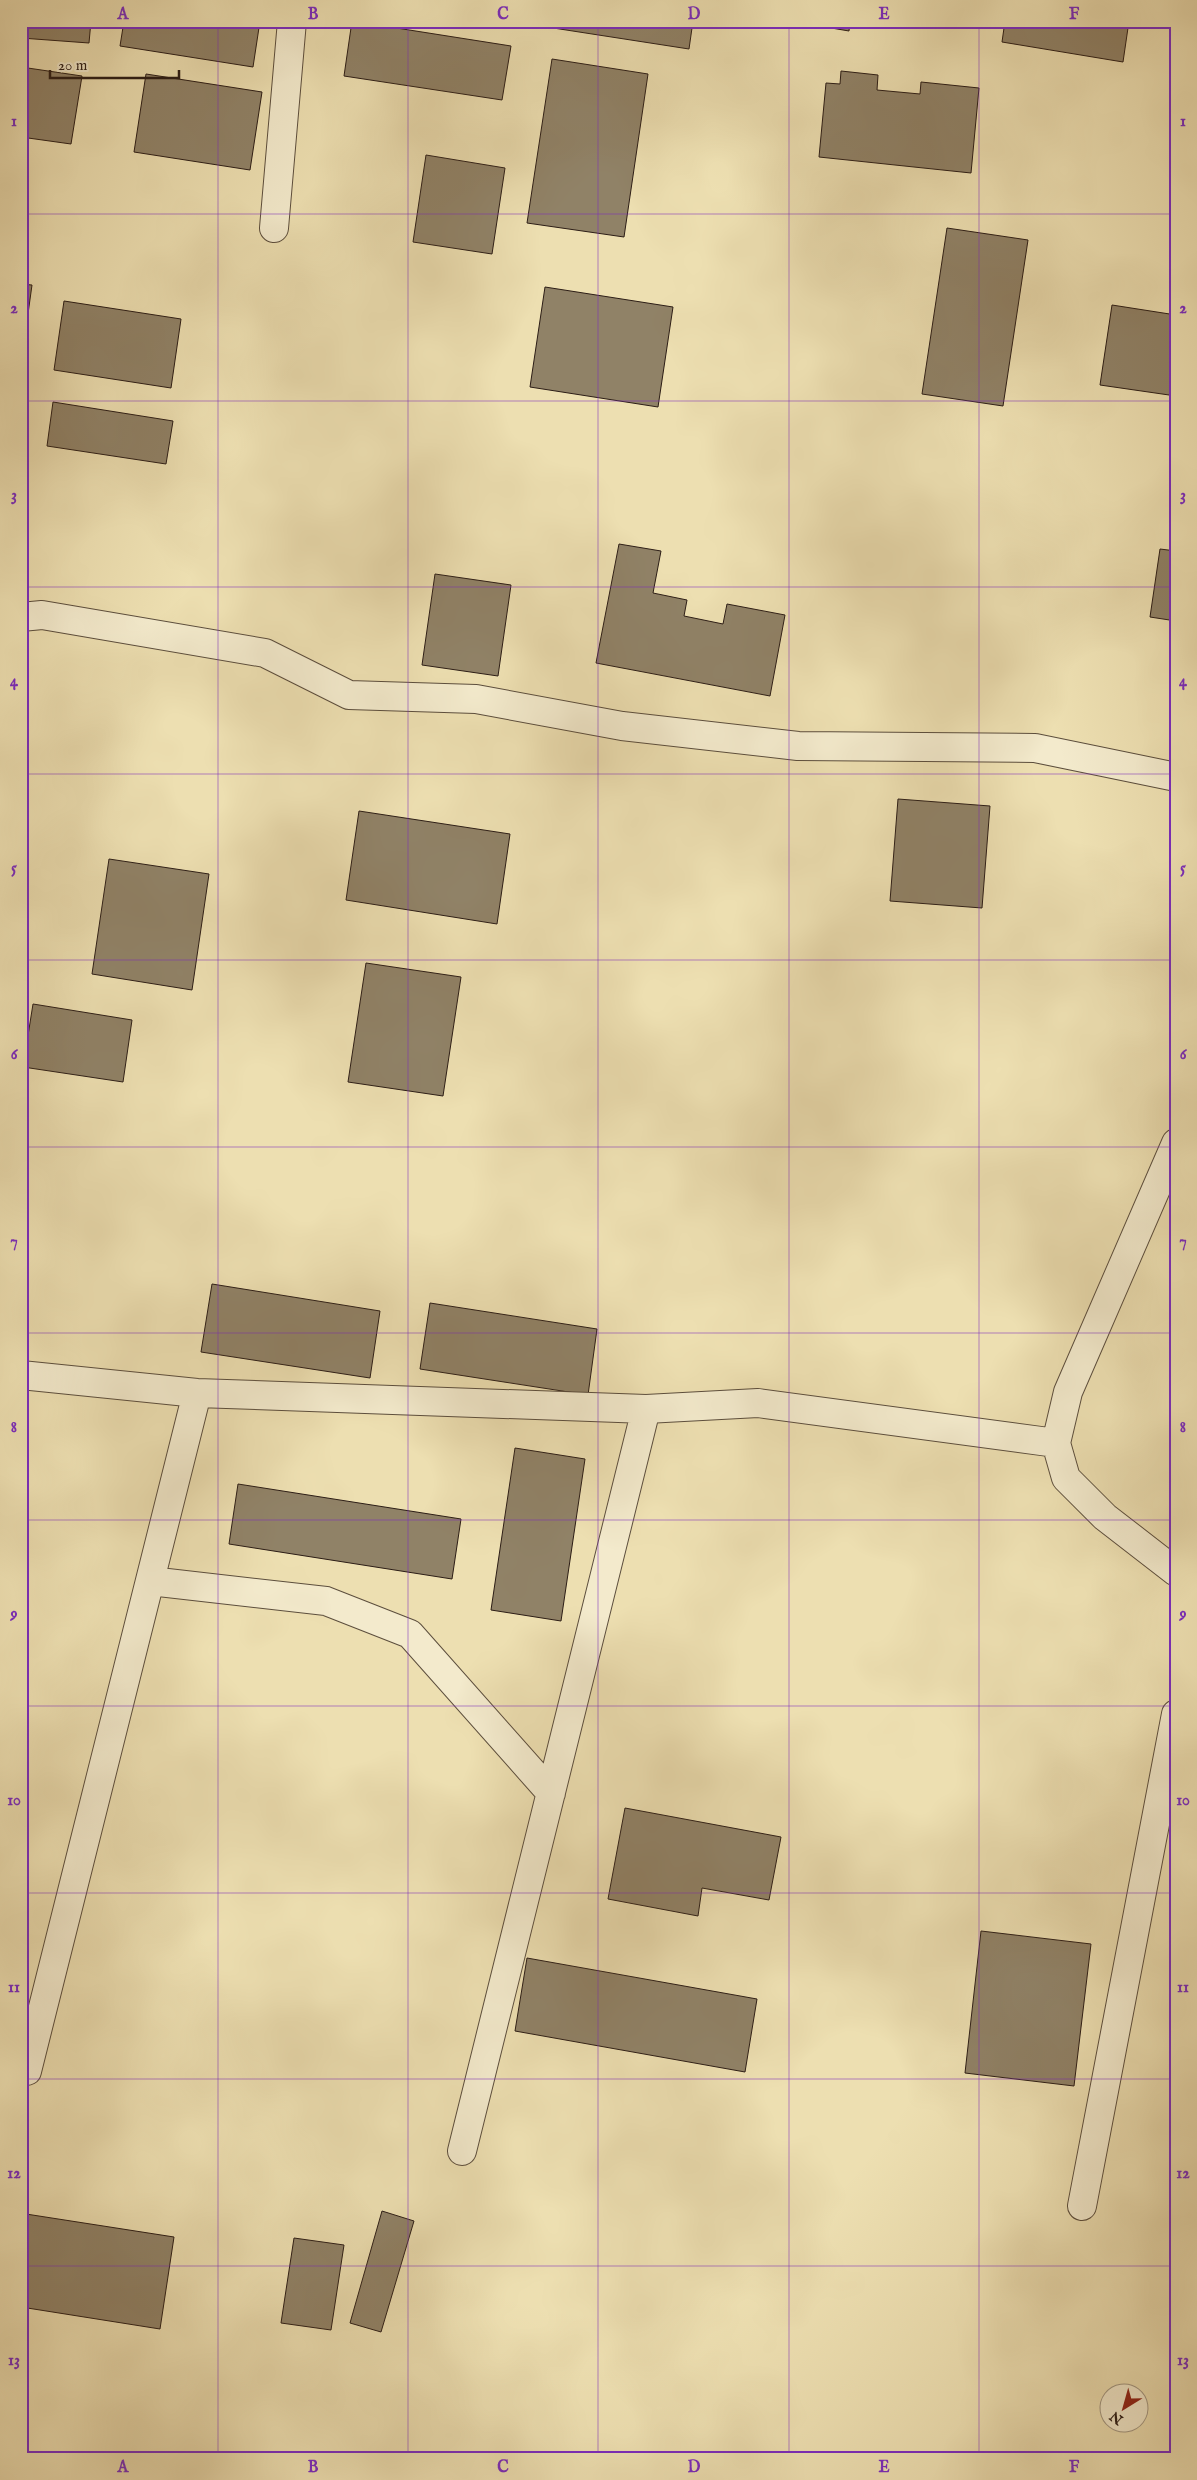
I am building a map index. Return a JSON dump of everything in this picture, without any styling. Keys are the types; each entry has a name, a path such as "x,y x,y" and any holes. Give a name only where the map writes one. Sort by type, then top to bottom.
{"street":[{"path":"274,228 292,21"},
{"path":"21,617 42,615 264,653 349,695 476,699 622,726 798,746 1035,748 1176,777"},
{"path":"1176,1143 1068,1392 1056,1443 1066,1478 1105,1517 1176,1572"},
{"path":"21,1375 197,1393 646,1409 758,1403 1056,1443"},
{"path":"27,2071 197,1393"},
{"path":"462,2151 646,1409"},
{"path":"150,1580 326,1601 410,1634 551,1793"},
{"path":"1082,2206 1176,1714"}],"building":[{"path":"21,21 91,21 89,43 21,38"},
{"path":"124,21 260,21 253,67 120,46"},
{"path":"352,21 511,46 502,100 344,76"},
{"path":"521,21 693,21 689,49 521,23"},
{"path":"790,21 850,21 849,31"},
{"path":"1005,21 1129,21 1123,62 1002,42"},
{"path":"552,59 648,74 624,237 527,223"},
{"path":"21,67 82,76 71,144 21,137"},
{"path":"841,71 878,75 877,90 920,94 921,82 979,88 971,173 819,157 826,83 840,84"},
{"path":"146,74 262,92 250,170 134,152"},
{"path":"426,155 505,168 492,254 413,242"},
{"path":"947,228 1028,240 1003,406 922,394"},
{"path":"21,284 32,285 22,357 21,357"},
{"path":"545,287 673,307 658,407 530,387"},
{"path":"64,301 181,319 171,388 54,370"},
{"path":"1112,305 1176,315 1176,396 1100,385"},
{"path":"53,402 173,421 166,464 47,446"},
{"path":"619,544 661,551 653,593 687,600 684,616 723,624 727,604 785,615 770,696 596,663"},
{"path":"1160,549 1176,551 1176,621 1150,617"},
{"path":"435,574 511,585 498,676 422,665"},
{"path":"898,799 990,806 982,908 890,901"},
{"path":"359,811 510,834 497,924 346,900"},
{"path":"109,859 209,874 192,990 92,974"},
{"path":"366,963 461,977 443,1096 348,1082"},
{"path":"33,1004 132,1020 123,1082 23,1067"},
{"path":"212,1284 380,1311 370,1378 201,1352"},
{"path":"430,1303 597,1329 588,1395 420,1369"},
{"path":"515,1448 585,1459 561,1621 491,1610"},
{"path":"238,1484 461,1519 452,1579 229,1544"},
{"path":"625,1808 781,1837 769,1900 702,1888 698,1916 608,1899"},
{"path":"981,1931 1091,1944 1074,2086 965,2073"},
{"path":"527,1958 757,1999 745,2072 515,2031"},
{"path":"382,2211 414,2221 381,2332 350,2323"},
{"path":"26,2214 174,2237 160,2329 21,2307 21,2248"},
{"path":"294,2238 344,2245 331,2330 281,2323"}]}
